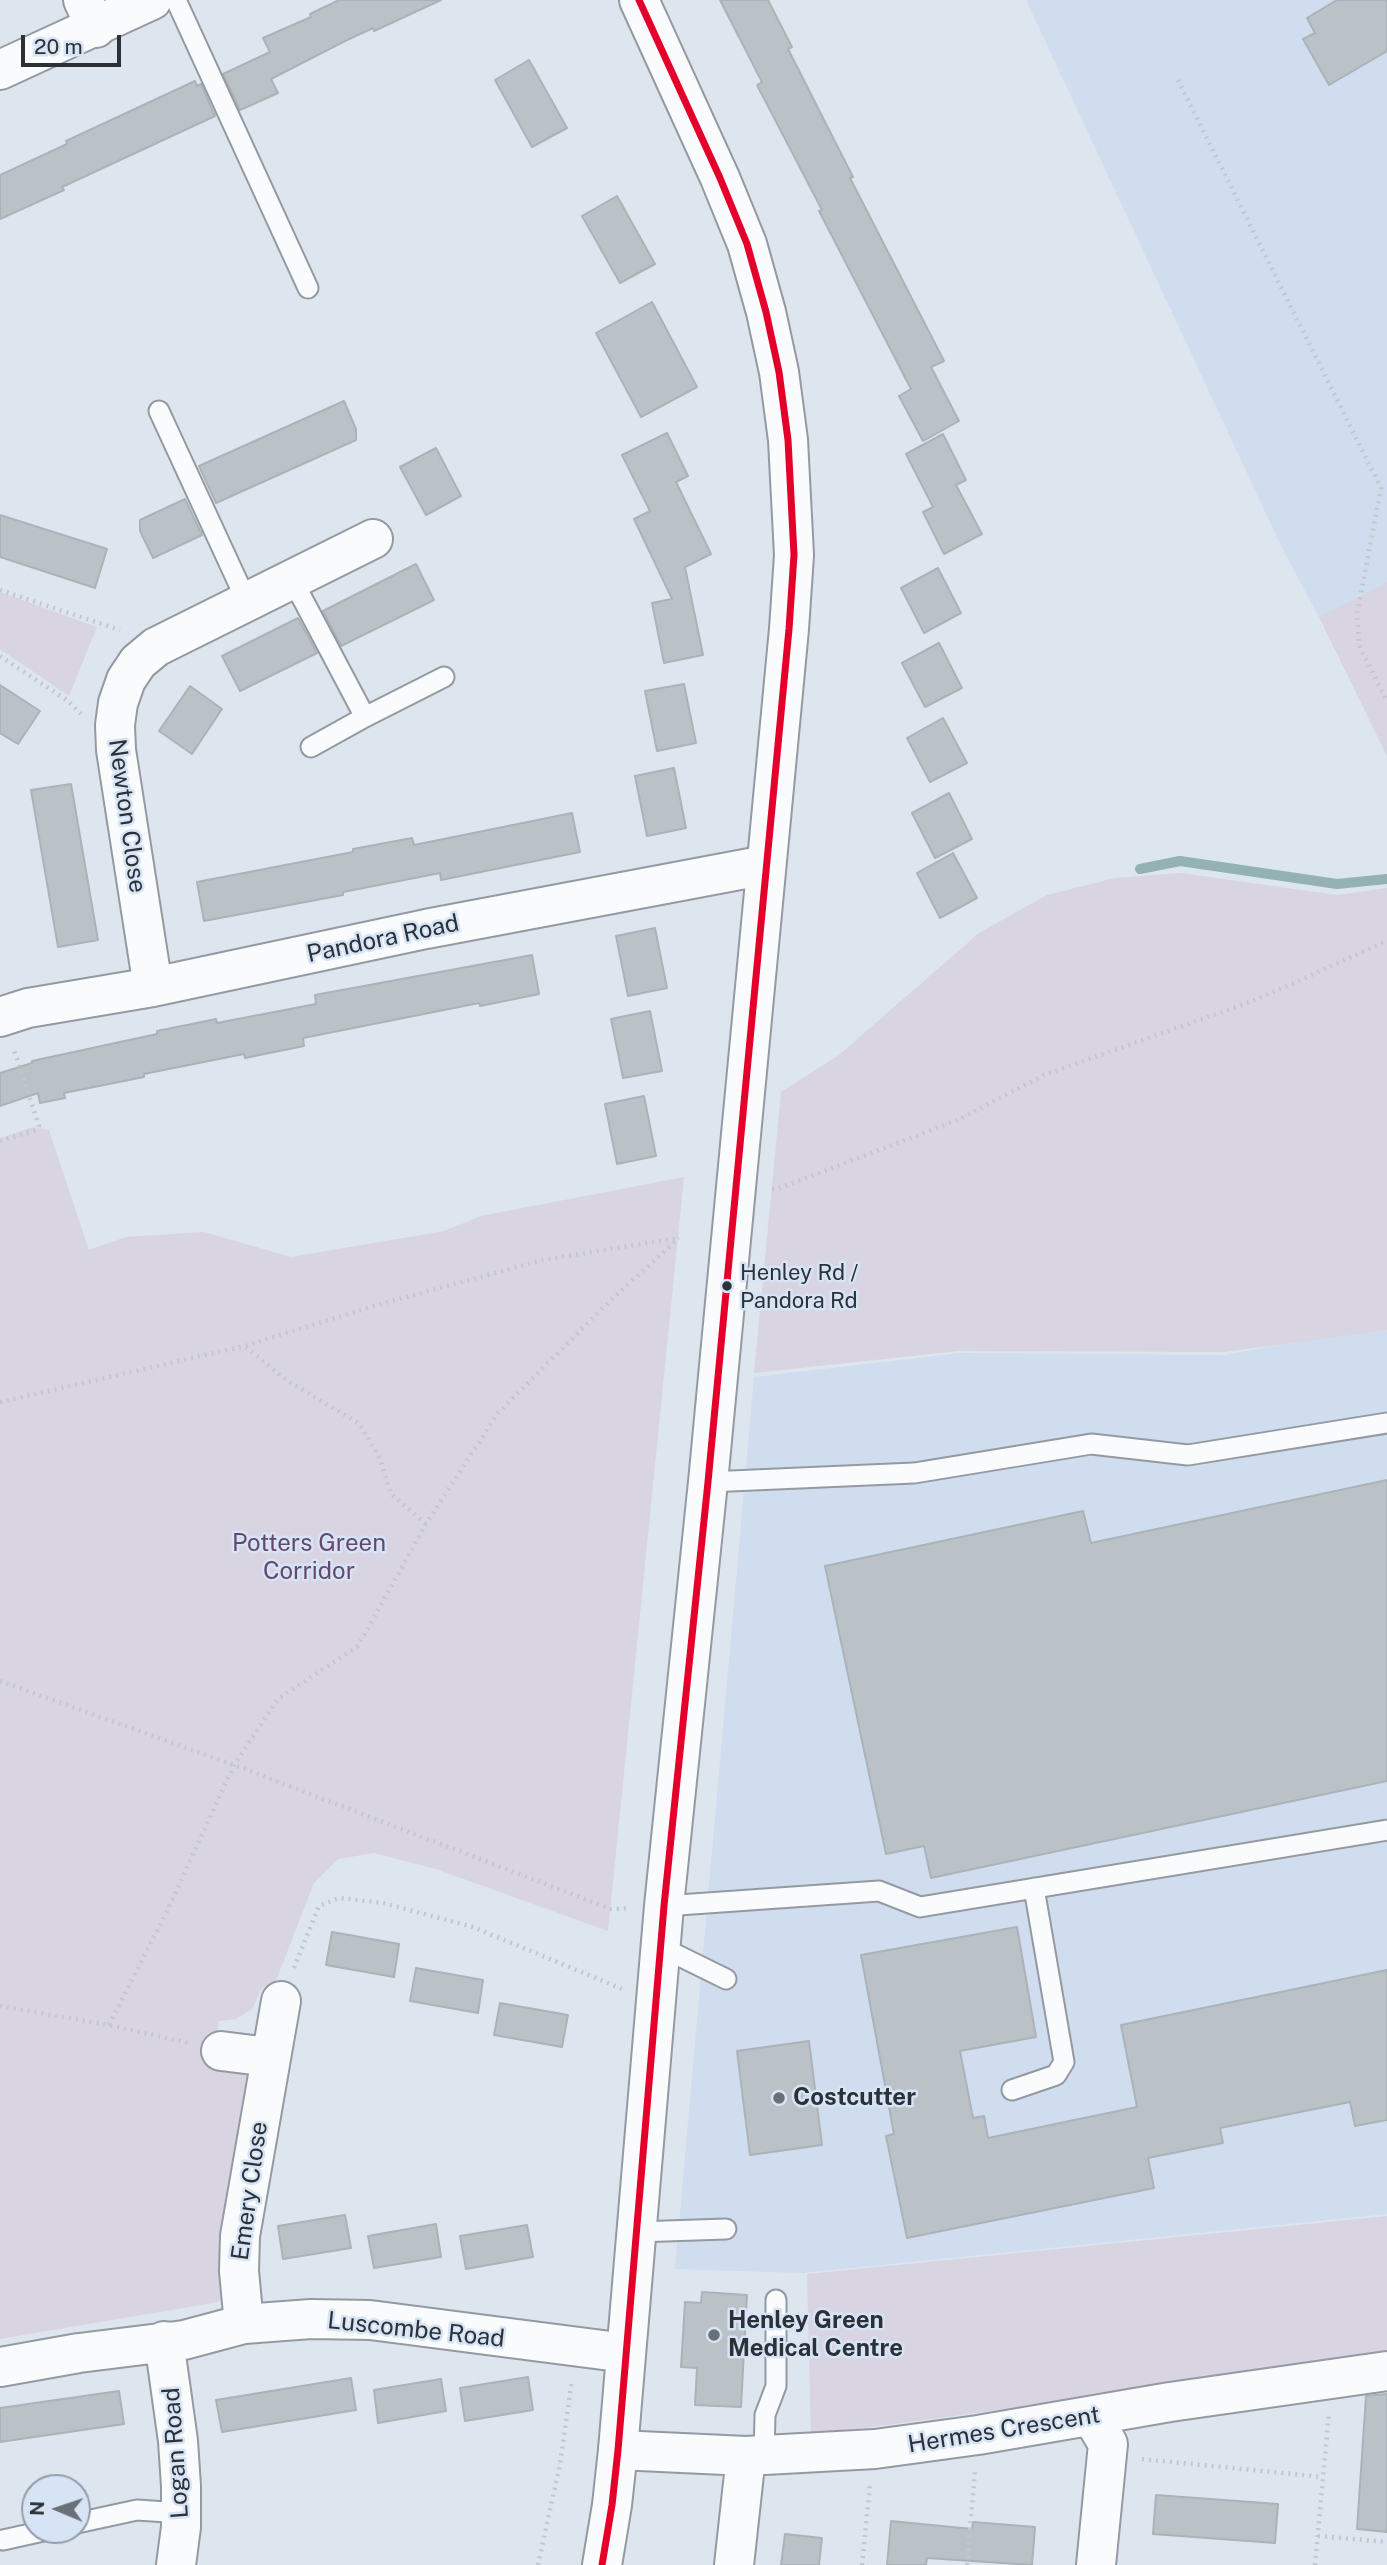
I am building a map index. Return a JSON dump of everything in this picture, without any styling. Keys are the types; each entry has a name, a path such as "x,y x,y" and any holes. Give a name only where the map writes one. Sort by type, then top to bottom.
{"street":[{"path":"0,70 90,14 152,0"},
{"path":"602,2565 618,2450 664,1906 708,1482 794,555 788,440 779,372 766,312 747,244 639,0"},
{"name":"Newton Close","path":"153,988 116,750 118,703 126,680 138,662 156,647 373,540"},
{"name":"Pandora Road","path":"1,1016 27,1008 153,988 426,929 766,865"},
{"name":"Emery Close","path":"244,2324 239,2271 240,2236 269,2057 281,2001"},
{"path":"221,2051 269,2057"},
{"name":"Luscombe Road","path":"0,2367 184,2340 244,2324 311,2319 370,2319 626,2353"},
{"name":"Logan Road","path":"164,2341 178,2441 181,2513 176,2565"},
{"name":"Hermes Crescent","path":"618,2450 755,2456 874,2449 978,2435 1100,2430 1333,2378 1387,2371"},
{"path":"1096,2565 1100,2430"},
{"path":"734,2565 755,2456"}],"lane":[{"path":"176,0 308,288"},
{"path":"159,411 247,602"},
{"path":"292,579 365,717"},
{"path":"311,747 444,677"},
{"path":"708,1482 914,1473 1091,1444 1188,1455 1387,1423"},
{"path":"664,1906 878,1891 920,1907 1387,1830"},
{"path":"1012,2091 1056,2076 1064,2062 1034,1888"},
{"path":"661,1947 726,1979"},
{"path":"636,2232 726,2229"},
{"path":"755,2456 765,2415 776,2386 776,2300"},
{"path":"91,2521 137,2510 181,2513"},
{"path":"3,2540 21,2536"}],"path":[{"path":"1178,80 1381,488 1357,614 1359,645 1387,702"},
{"path":"0,590 136,634 176,637"},
{"path":"0,656 68,701 116,750"},
{"path":"764,1188 777,1189 960,1119 1044,1075 1252,1000 1387,941"},
{"path":"0,1142 36,1130 39,1126 1,1016"},
{"path":"0,1402 246,1346 377,1305 543,1260 679,1238 611,1300 498,1413 426,1524 358,1646 278,1699 234,1765 166,1913 108,2025"},
{"path":"246,1346 286,1380 360,1424 380,1459 391,1494 426,1524"},
{"path":"0,1681 234,1765 611,1909 664,1906"},
{"path":"281,2001 319,1906 339,1898 383,1903 472,1927 656,2005"},
{"path":"0,2006 108,2025 221,2051"},
{"path":"538,2565 560,2464 572,2375 580,2348"},
{"path":"1315,2565 1333,2378"},
{"path":"1100,2430 1105,2455 1323,2477"},
{"path":"967,2565 978,2435"},
{"path":"862,2565 874,2449"},
{"path":"1318,2536 1387,2542"}],"shaded area":[{"path":"1026,0 1387,0 1387,582 1319,617 1283,550"},
{"path":"1387,1325 1387,2214 802,2273 675,2269 754,1377 960,1353 1225,1355"}],"green space":[{"path":"1387,582 1387,756 1319,617"},
{"path":"0,592 97,627 69,696 0,649"},
{"path":"1181,873 1337,895 1387,888 1387,1330 1225,1352 959,1351 754,1373 781,1092 839,1055 979,933 1047,895 1115,878"},
{"name":"Potters Green Corridor","path":"33,1127 49,1130 89,1250 126,1237 204,1232 291,1257 444,1231 481,1216 684,1177 608,1931 436,1869 374,1853 338,1859 314,1883 275,1983 262,1988 252,2009 236,2019 219,2021 214,2051 245,2068 253,2084 228,2294 218,2302 0,2339 0,1138"},
{"path":"1387,2216 1387,2350 1074,2400 811,2435 807,2274"}],"building":[{"path":"339,0 441,0 374,31 373,28 345,41 271,79 278,93 240,110 223,74 270,52 263,38 311,17 310,14"},
{"path":"720,0 768,0 792,47 788,49 853,177 850,178 944,361 931,367 959,421 923,441 899,396 911,389 757,85 762,82"},
{"path":"1337,0 1387,0 1387,51 1329,85 1303,39 1315,33 1307,18"},
{"path":"529,60 567,128 532,147 495,80"},
{"path":"195,81 197,86 201,84 215,116 0,219 0,175"},
{"path":"617,196 655,264 620,283 582,216"},
{"path":"652,302 697,387 641,417 596,333"},
{"path":"344,401 356,429 356,440 216,503 199,466"},
{"path":"667,433 688,476 676,482 711,554 685,567 703,655 664,663 652,603 672,599 634,519 650,511 622,455"},
{"path":"943,434 966,480 956,485 982,534 944,554 923,512 933,507 906,454"},
{"path":"436,448 461,496 426,515 400,467"},
{"path":"185,499 202,535 153,558 140,531 140,520"},
{"path":"0,515 107,549 95,588 0,557"},
{"path":"416,564 434,600 341,646 323,611"},
{"path":"938,568 961,613 924,633 901,588"},
{"path":"298,618 317,653 240,691 222,656"},
{"path":"939,643 962,688 925,707 902,663"},
{"path":"684,684 696,743 657,751 645,691"},
{"path":"0,685 40,711 18,744 0,733"},
{"path":"190,686 222,709 192,754 159,731"},
{"path":"943,718 967,763 930,782 907,738"},
{"path":"674,768 686,828 647,836 635,776"},
{"path":"71,784 98,940 58,947 31,790"},
{"path":"949,793 972,839 935,858 912,813"},
{"path":"572,813 580,852 441,880 440,873 343,892 343,895 204,921 197,882 412,838 414,845"},
{"path":"953,853 977,898 940,918 917,873"},
{"path":"655,928 667,988 628,996 616,936"},
{"path":"532,955 539,994 480,1006 479,1003 303,1038 304,1046 245,1058 244,1054 144,1074 144,1077 64,1093 65,1098 40,1103 38,1093 0,1106 0,1073 32,1061 216,1019 217,1023 316,1004 315,995"},
{"path":"650,1011 662,1071 623,1078 611,1019"},
{"path":"644,1096 656,1156 617,1164 605,1104"},
{"path":"1387,1480 1387,1781 931,1878 924,1846 886,1854 825,1566 1083,1511 1091,1543"},
{"path":"1017,1927 1036,2037 960,2051 973,2118 984,2116 988,2138 1137,2107 1121,2025 1387,1970 1387,2120 1355,2126 1350,2102 1220,2128 1223,2143 1148,2158 1154,2188 907,2238 886,2136 894,2134 861,1955"},
{"path":"332,1932 399,1944 394,1977 326,1965"},
{"path":"416,1968 483,1980 478,2013 410,2001"},
{"path":"500,2003 568,2015 562,2047 494,2035"},
{"name":"Costcutter","path":"809,2041 822,2145 750,2155 737,2051"},
{"path":"345,2215 351,2248 283,2259 278,2226"},
{"path":"436,2224 441,2257 374,2268 368,2236"},
{"path":"527,2225 533,2257 466,2269 460,2236"},
{"name":"Henley Green Medical Centre","path":"702,2292 747,2295 741,2407 695,2405 697,2368 681,2367 685,2302 701,2303"},
{"path":"528,2377 533,2410 465,2421 460,2388"},
{"path":"351,2378 356,2410 222,2432 216,2400"},
{"path":"441,2379 446,2411 378,2423 374,2390"},
{"path":"119,2391 124,2424 0,2442 0,2408"},
{"path":"1387,2394 1387,2532 1357,2529 1366,2396"},
{"path":"1156,2495 1278,2504 1275,2543 1153,2534"},
{"path":"891,2521 972,2529 973,2522 1035,2527 1032,2565 927,2558 926,2565 887,2565"},
{"path":"785,2534 822,2538 819,2565 781,2565"}],"waterway":[{"path":"1140,869 1180,861 1337,884 1387,879"}],"transit line":[{"path":"602,2565 618,2450 664,1906 708,1482 794,555 788,440 779,372 766,312 747,244 639,0"}],"place":[{"name":"Henley Rd / Pandora Rd","path":"727,1286"},
{"name":"Costcutter","path":"779,2098"},
{"name":"Henley Green Medical Centre","path":"714,2335"}]}
